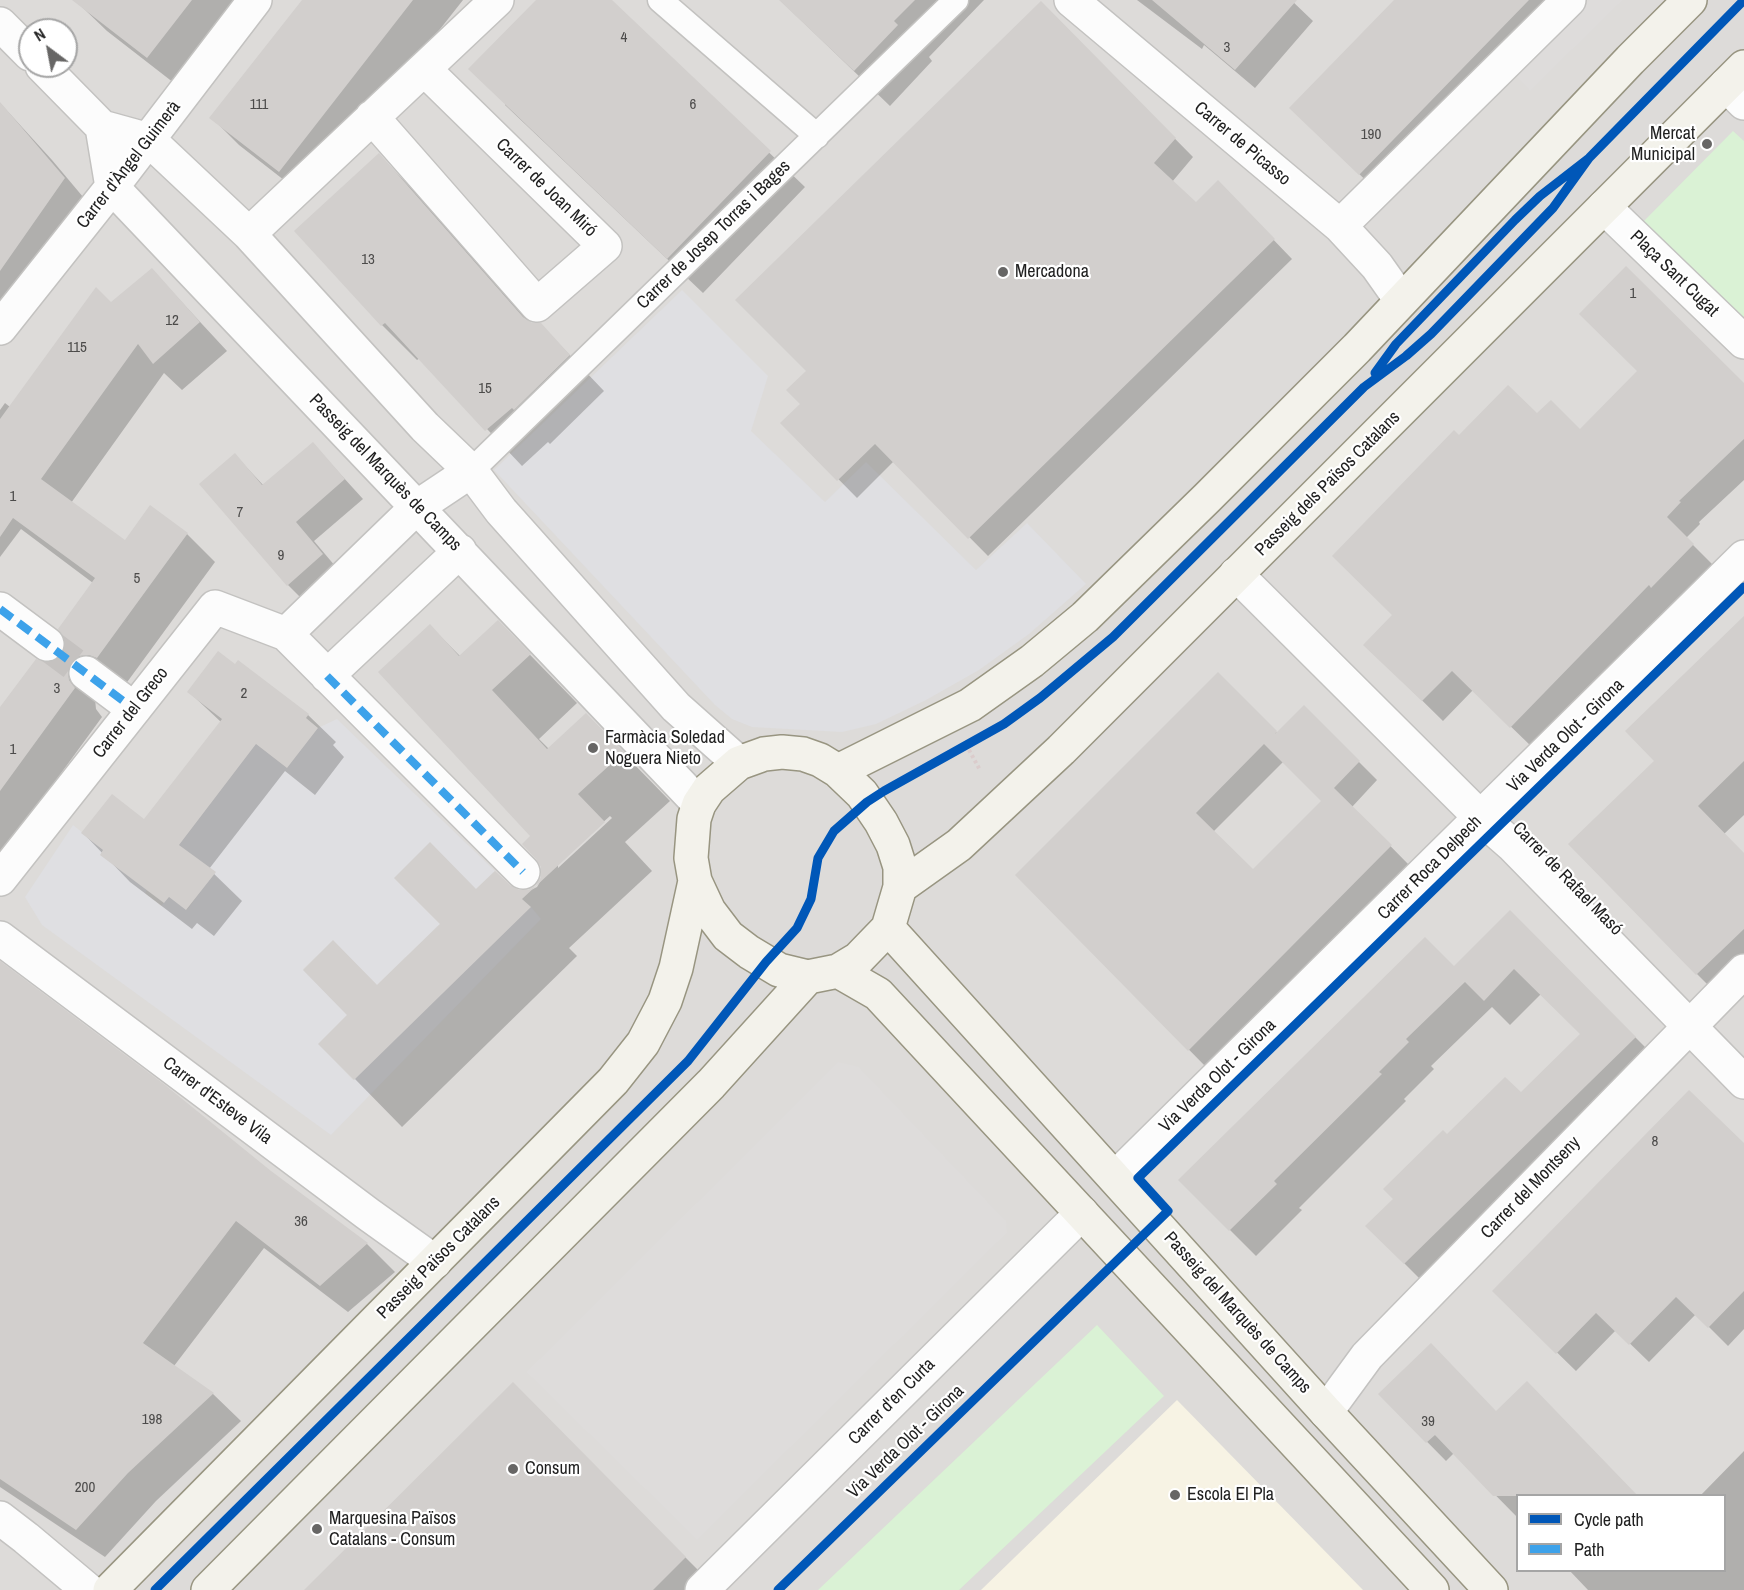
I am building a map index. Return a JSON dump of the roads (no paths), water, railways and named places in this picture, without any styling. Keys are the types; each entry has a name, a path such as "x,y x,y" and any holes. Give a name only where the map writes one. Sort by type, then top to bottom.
{"main road":[{"path":"838,771 970,705 1032,661 1068,631 1207,498 1357,348 1690,0"},
{"name":"Passeig dels Països Catalans","path":"900,887 959,845 1061,750 1604,207 1738,85"},
{"path":"208,1590 823,974 858,959 888,928 900,887 900,867 893,845 881,822 861,794 838,771 820,760 803,754 782,752 764,754 739,763 716,782 699,804 694,819 691,858 695,881 709,911 728,936 779,970 823,974 878,994 1432,1590"},
{"name":"Passeig Països Catalans","path":"110,1590 613,1081 643,1043 665,1001 676,968 695,881"},
{"name":"Passeig del Marquès de Camps","path":"888,928 1326,1412 1491,1590"}],"street":[{"name":"Carrer d'Àngel Guimerà","path":"0,328 149,140 255,0"},
{"path":"249,234 497,0"},
{"name":"Carrer de Picasso","path":"1071,0 1340,226 1377,266 1401,300"},
{"path":"1340,226 1569,0"},
{"path":"0,24 18,42"},
{"name":"Carrer de Joan Miró","path":"372,117 537,305 605,246 424,69"},
{"path":"54,78 102,127 149,140 249,234 425,427 471,471 501,511 676,707 739,763"},
{"path":"102,127 112,187"},
{"name":"Passeig del Marquès de Camps","path":"112,187 699,804"},
{"name":"Plaça Sant Cugat","path":"1604,207 1744,342"},
{"path":"286,634 417,507 471,471"},
{"path":"327,676 460,551"},
{"name":"Carrer Roca Delpech","path":"1115,1179 1744,557"},
{"name":"Carrer de Rafael Masó","path":"1236,574 1480,817 1512,845 1744,1082"},
{"name":"Carrer del Greco","path":"0,879 215,607 286,634 523,872"},
{"path":"0,609 47,644"},
{"path":"86,673 134,709"},
{"name":"Carrer d'Esteve Vila","path":"0,938 435,1262"},
{"name":"Carrer del Montseny","path":"1326,1412 1367,1356 1744,971"},
{"name":"Carrer d'en Curta","path":"702,1590 1082,1212"},
{"path":"0,1518 26,1538 68,1584"}],"lane":[{"path":"660,0 817,136"},
{"name":"Carrer de Josep Torras i Bages","path":"471,471 956,0"}],"tunnel":[{"path":"47,644 86,673"}],"place":[{"name":"Mercat Municipal","path":"1707,144"},
{"name":"Mercadona","path":"1003,272"},
{"name":"Farmàcia Soledad Noguera Nieto","path":"593,748"},
{"name":"Consum","path":"513,1469"},
{"name":"Escola El Pla","path":"1175,1495"},
{"name":"Marquesina Països Catalans - Consum","path":"317,1529"}]}
